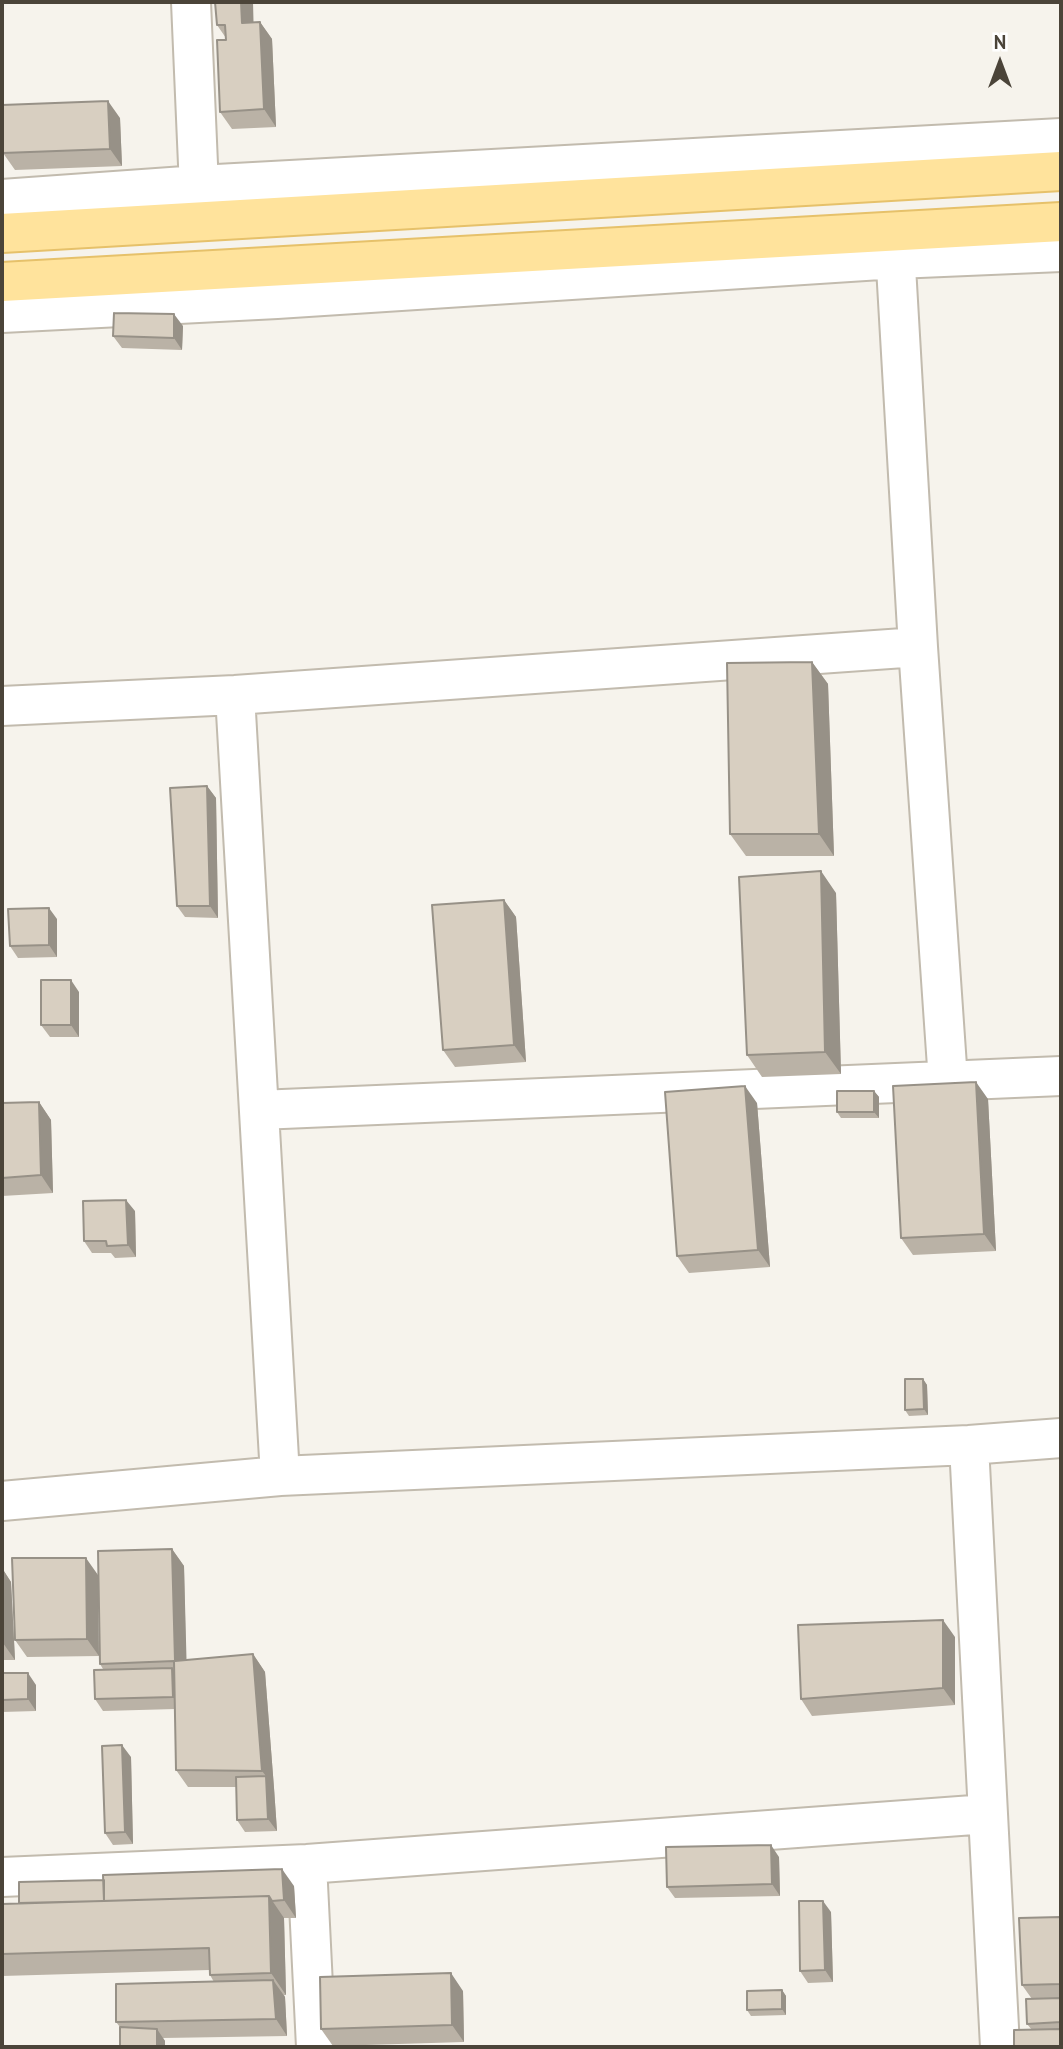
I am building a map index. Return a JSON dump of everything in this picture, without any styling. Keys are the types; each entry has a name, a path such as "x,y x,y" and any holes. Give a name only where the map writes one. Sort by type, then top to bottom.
{"main road":[{"path":"2,233 200,203 1061,171"},
{"path":"2,282 895,245 1061,222"}],"street":[{"path":"191,2 200,203"},
{"path":"2,199 200,203 1061,138"},
{"path":"895,245 918,647 948,1081"},
{"path":"2,313 277,299 895,245 1061,252"},
{"path":"2,706 235,695 918,647"},
{"path":"235,695 280,1476"},
{"path":"259,1110 1061,1076"},
{"path":"2,1501 280,1476 969,1445 1061,1438"},
{"path":"969,1445 1000,2047"},
{"path":"2,1877 307,1864 987,1814"},
{"path":"307,1864 316,2047"}],"building":[{"path":"215,2 241,2 242,23 260,22 264,109 220,112 217,40 226,40 225,25 217,25"},
{"path":"108,101 110,149 3,153 2,105"},
{"path":"114,313 174,314 174,338 113,336"},
{"path":"812,662 819,834 730,834 727,663"},
{"path":"207,786 210,906 177,906 170,788"},
{"path":"821,871 825,1052 747,1055 739,877"},
{"path":"504,900 514,1045 443,1050 432,905"},
{"path":"49,908 49,945 10,946 8,909"},
{"path":"41,980 71,980 71,1025 41,1025"},
{"path":"976,1082 984,1234 901,1238 893,1086"},
{"path":"745,1086 758,1250 677,1256 665,1092"},
{"path":"837,1091 874,1091 874,1112 837,1112"},
{"path":"39,1102 41,1175 2,1178 2,1103"},
{"path":"126,1200 128,1245 107,1246 106,1241 84,1241 83,1201"},
{"path":"905,1379 923,1379 924,1409 905,1410"},
{"path":"172,1549 175,1661 253,1654 262,1771 176,1770 174,1661 100,1664 98,1551"},
{"path":"12,1558 86,1558 87,1639 15,1640"},
{"path":"943,1620 943,1688 801,1699 798,1625"},
{"path":"172,1668 173,1697 95,1699 94,1670"},
{"path":"2,1673 28,1673 28,1699 2,1700"},
{"path":"122,1745 125,1832 105,1833 102,1746"},
{"path":"266,1776 268,1819 237,1820 236,1777"},
{"path":"771,1845 772,1884 667,1887 666,1847"},
{"path":"282,1869 284,1900 272,1901 269,1896 104,1901 103,1875"},
{"path":"104,1880 104,1901 19,1903 19,1882"},
{"path":"269,1896 271,1973 210,1975 209,1948 2,1954 2,1904"},
{"path":"799,1901 823,1901 825,1970 800,1971"},
{"path":"1061,1917 1061,1984 1022,1985 1019,1918"},
{"path":"451,1973 452,2025 321,2029 320,1977"},
{"path":"273,1980 276,2019 116,2022 116,1984"},
{"path":"782,1990 782,2009 747,2010 747,1991"},
{"path":"1061,1998 1061,2022 1027,2024 1026,1999"},
{"path":"120,2027 157,2029 157,2047 120,2047"},
{"path":"1061,2029 1061,2047 1014,2047 1014,2030"}]}
